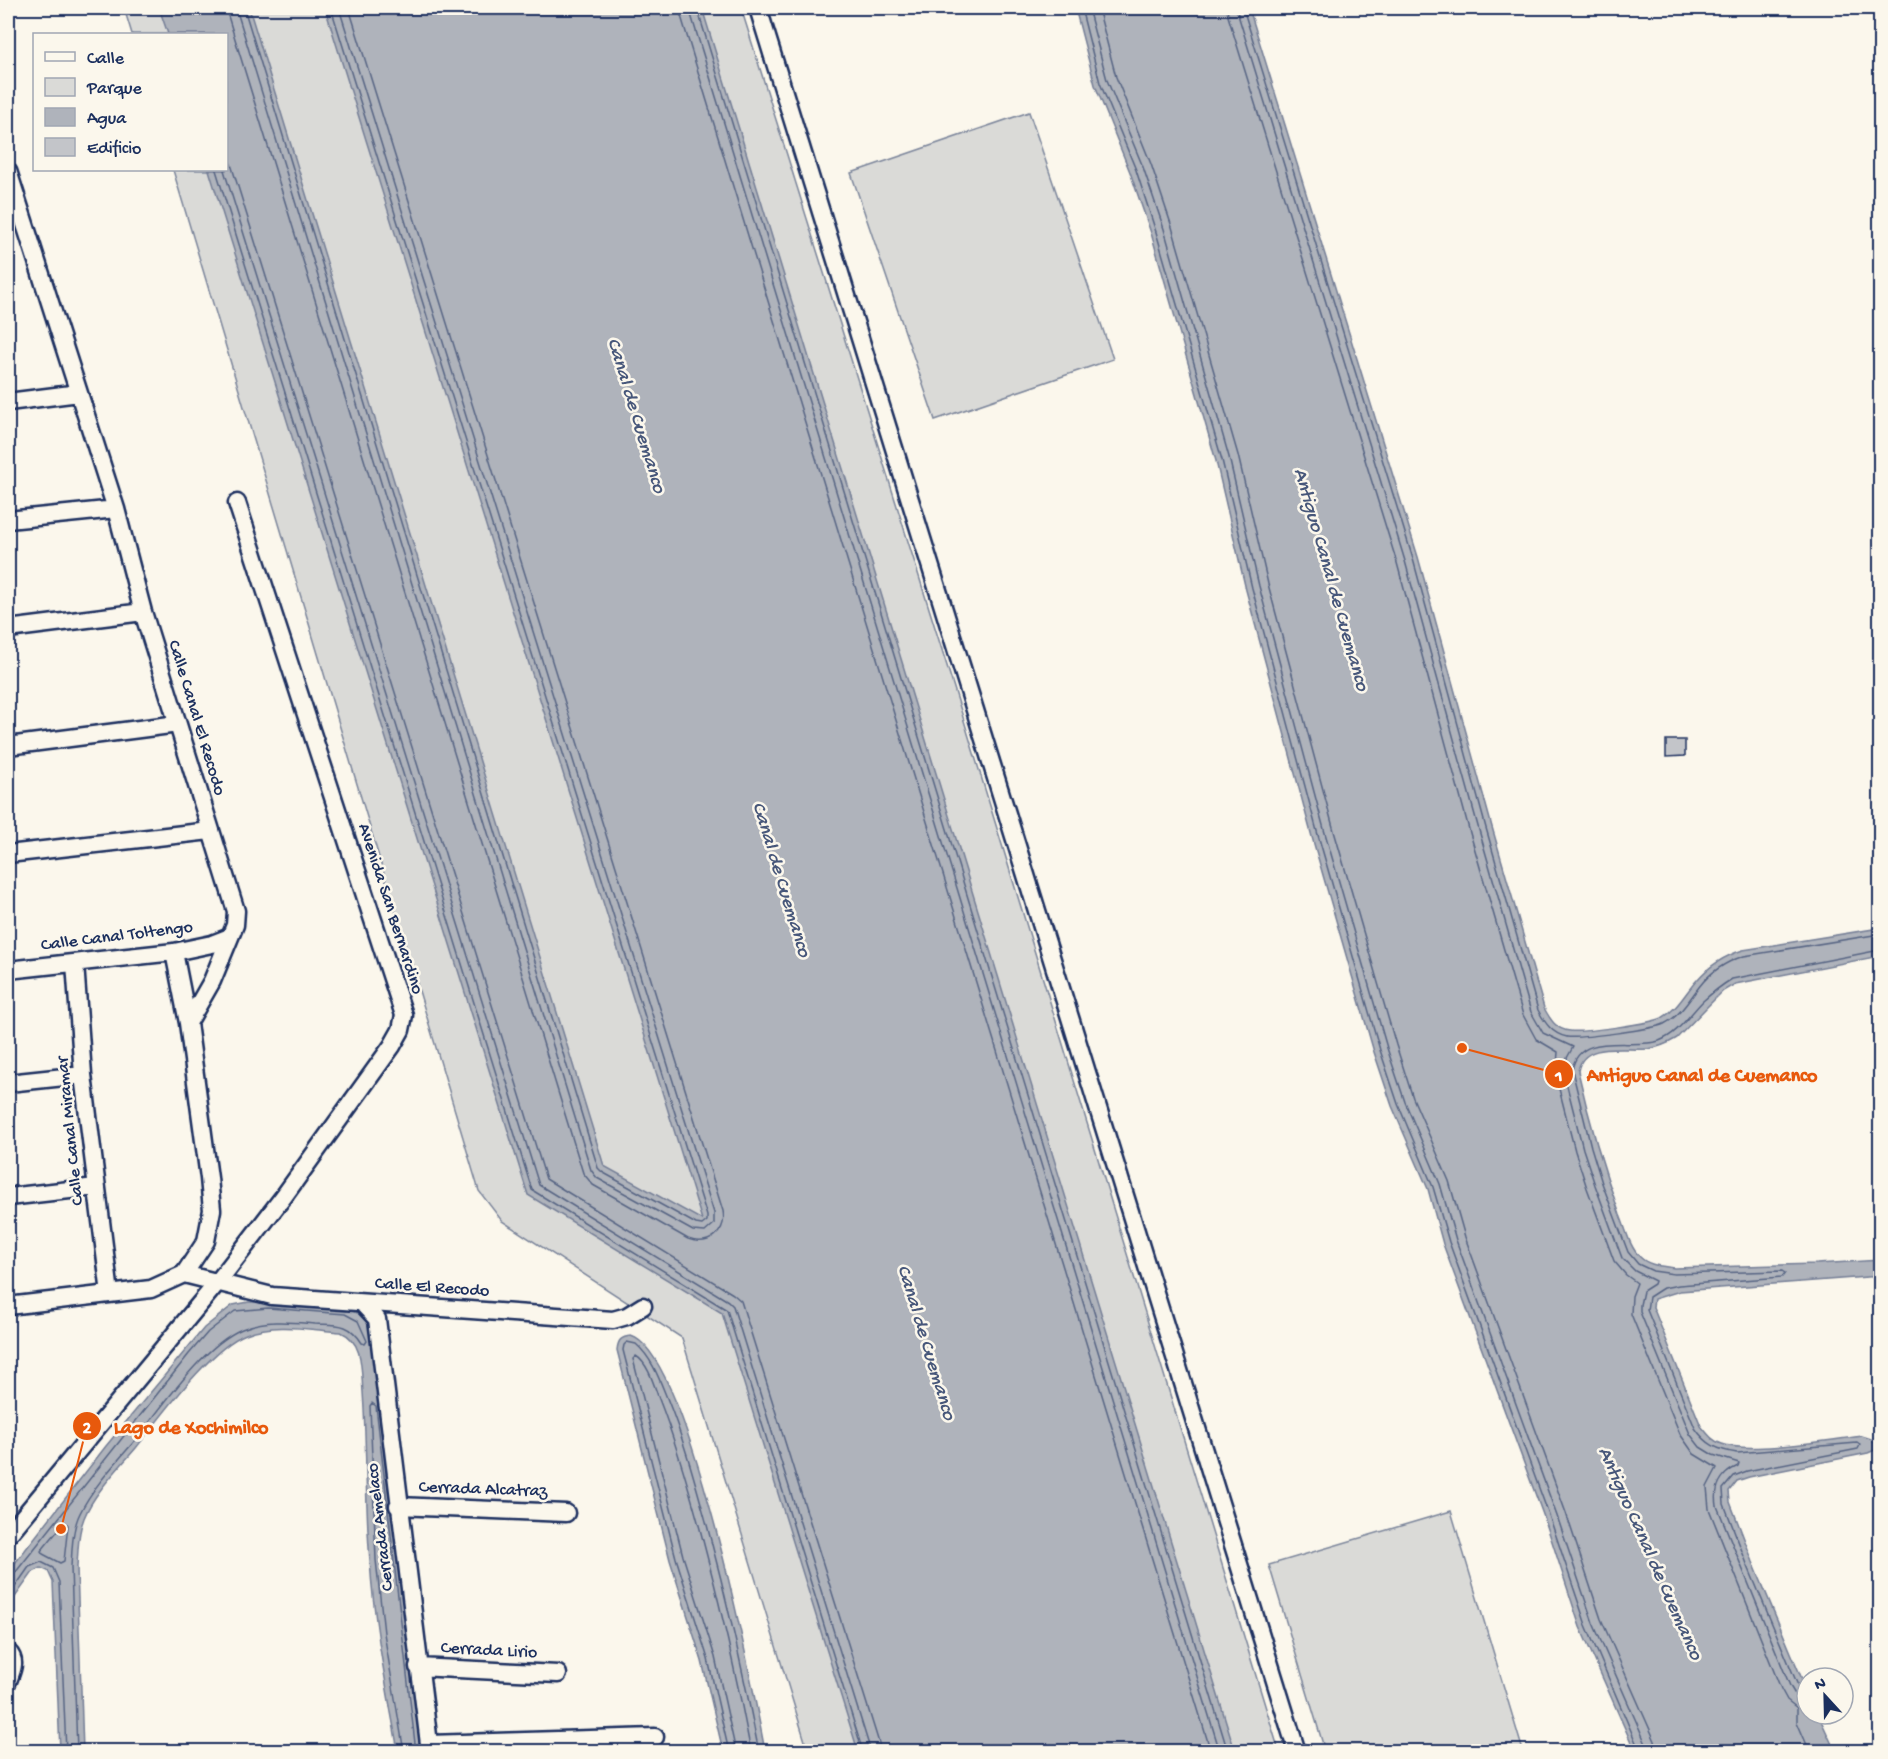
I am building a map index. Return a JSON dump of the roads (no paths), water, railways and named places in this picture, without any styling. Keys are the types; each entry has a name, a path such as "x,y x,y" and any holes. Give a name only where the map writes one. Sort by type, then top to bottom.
{"street":[{"path":"758,8 1297,1752"},
{"name":"Calle Canal El Recodo","path":"8,171 116,509 143,612 236,911 235,926 212,981 188,1023"},
{"path":"8,402 79,393"},
{"name":"Avenida San Bernardino","path":"8,1535 217,1283 392,1046 401,1030 404,1015 237,503"},
{"path":"8,520 116,509"},
{"path":"8,630 143,612"},
{"path":"8,746 178,724"},
{"path":"8,854 210,831"},
{"name":"Calle Canal Toltengo","path":"8,970 174,952 212,944 230,936"},
{"path":"8,1306 151,1289 184,1274 206,1241 212,1210 209,1178 188,1023 174,952"},
{"name":"Calle Canal Miramar","path":"75,963 83,1075 110,1294"},
{"path":"8,1083 83,1075"},
{"path":"8,1197 96,1187"},
{"path":"184,1274 217,1283"},
{"name":"Calle El Recodo","path":"217,1283 272,1296 613,1320 627,1316 643,1306"},
{"name":"Cerrada Amelaco","path":"362,1303 377,1327 430,1748"},
{"name":"Cerrada Alcatraz","path":"398,1506 566,1513"},
{"path":"8,1652 14,1661 8,1681"},
{"name":"Cerrada Lirio","path":"418,1667 558,1674"},
{"path":"430,1748 655,1737"}],"water":[{"name":"Canal de Cuemanco","path":"159,8 249,8 604,1166 702,1220 325,8 702,8 1235,1751 858,1751 722,1313 528,1195 209,171 228,171 228,33 168,33"},
{"path":"1075,8 1249,8 1418,557 1544,1008 1554,1023 1561,1029 1577,1031 1656,1020 1673,1010 1707,970 1736,952 1880,928 1880,956 1735,984 1723,991 1677,1038 1651,1048 1596,1051 1581,1062 1578,1071 1597,1144 1630,1243 1636,1253 1647,1262 1674,1268 1880,1260 1880,1276 1680,1291 1654,1299 1653,1307 1701,1426 1715,1441 1734,1447 1751,1448 1862,1436 1871,1439 1875,1444 1875,1450 1868,1453 1749,1477 1737,1481 1729,1491 1730,1502 1753,1562 1797,1666 1795,1726 1824,1726 1835,1751 1635,1751 1580,1627 1545,1520 1443,1244 1428,1189 1392,1106 1374,1052 1312,837 1246,590 1216,461 1151,233 1130,172 1095,85"},
{"path":"249,1302 308,1304 342,1308 362,1316 369,1327 376,1350 406,1630 422,1751 398,1751 381,1657 370,1561 364,1413 358,1350 354,1342 341,1332 269,1328 246,1334 232,1342 202,1368 107,1481 88,1509 81,1530 77,1567 83,1751 60,1751 53,1582 48,1571 41,1568 33,1572 8,1607 8,1572 106,1446 204,1328 233,1305"},
{"path":"631,1336 653,1356 674,1399 695,1457 715,1525 732,1596 765,1751 723,1751 702,1661 670,1560 617,1350 621,1340"}],"place":[{"name":"Antiguo Canal de Cuemanco","path":"1462,1048"},
{"name":"Lago de Xochimilco","path":"61,1529"}]}
